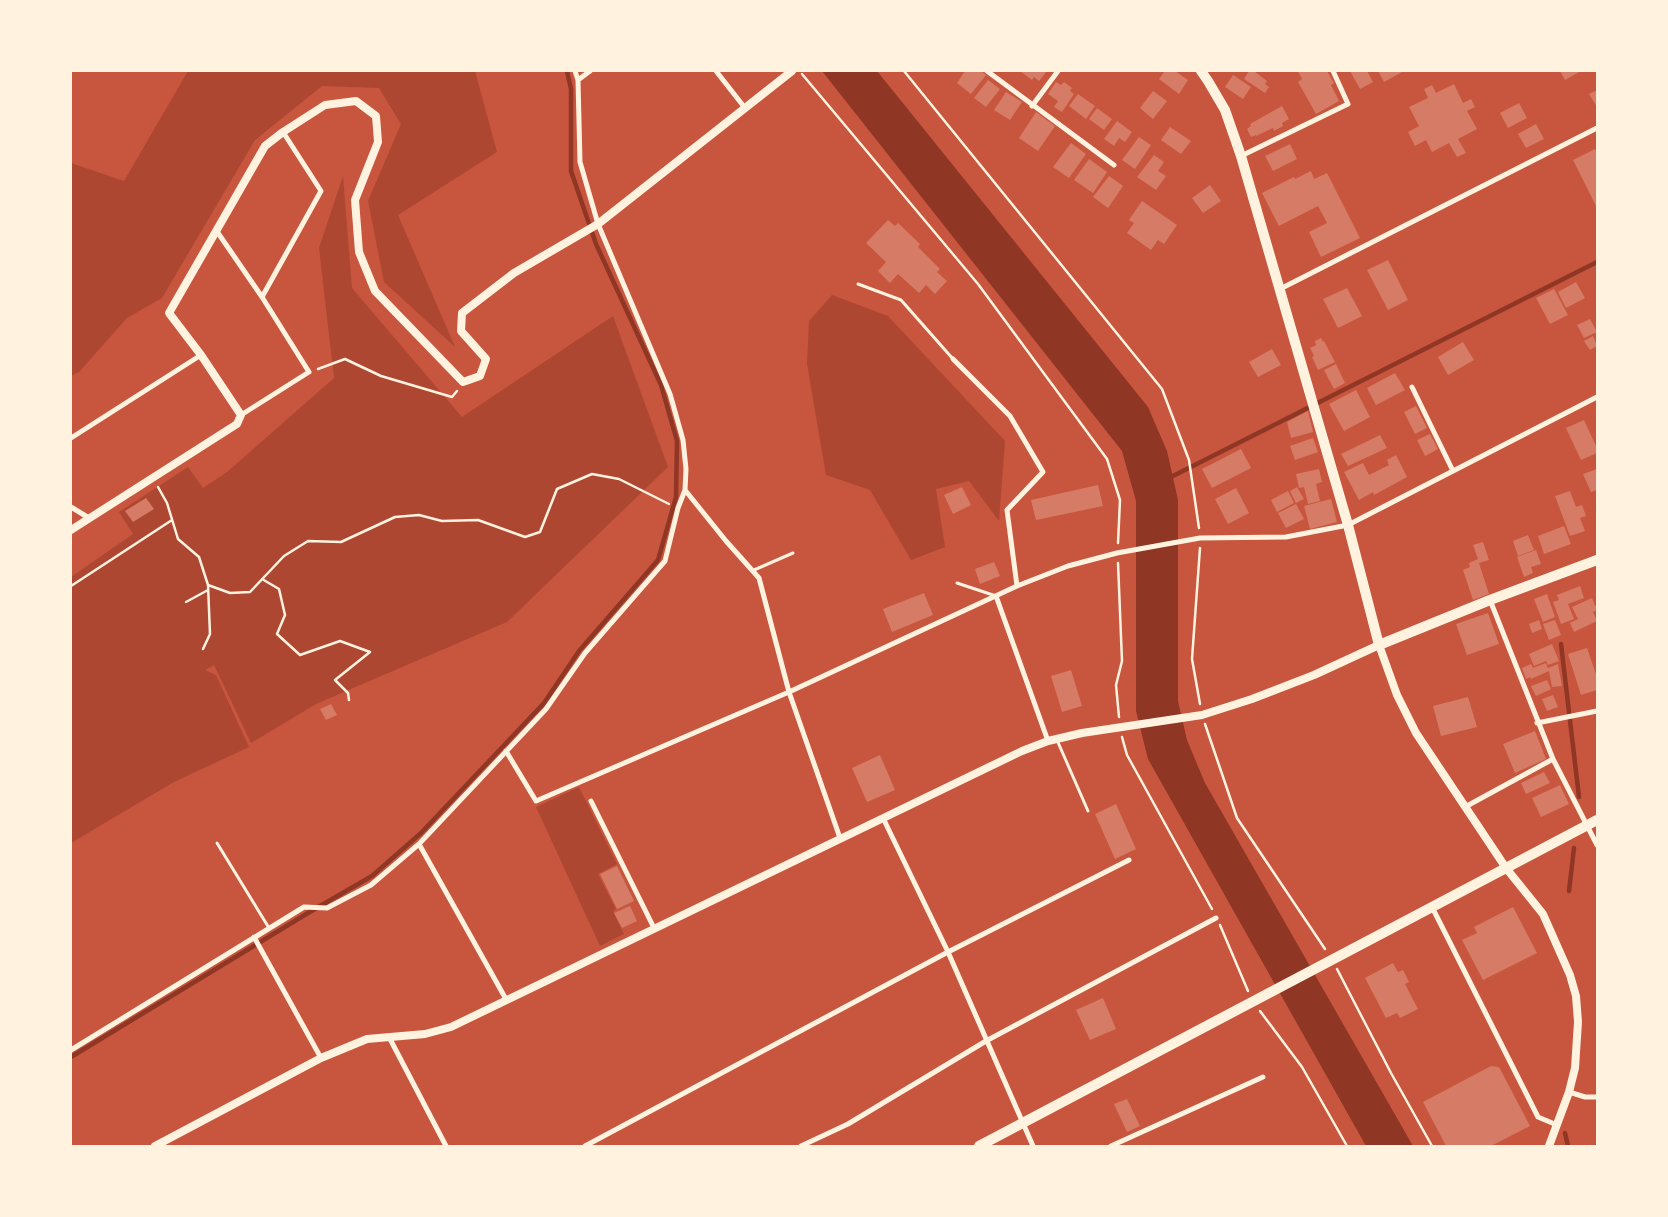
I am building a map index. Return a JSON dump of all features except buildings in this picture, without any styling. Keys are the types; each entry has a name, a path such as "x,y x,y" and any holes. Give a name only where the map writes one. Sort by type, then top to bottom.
{"main road":[{"path":"1201,71 1225,110 1241,156 1348,525 1379,645 1490,600 1597,560"},
{"path":"979,1146 1597,820"}],"street":[{"path":"71,1050 257,942 269,928 304,907 327,908 371,885 419,844 546,709 584,653 665,561 678,508 685,490 686,469 683,440 670,394 593,227 580,162 578,80 575,71"},
{"path":"578,80 590,71"},
{"path":"716,71 745,108"},
{"path":"241,416 200,355 168,313 265,146 283,132 326,105 356,101 376,116 378,142 355,200 358,252 375,292 463,382 480,376 486,359 461,331 462,313 514,273 593,227 792,71"},
{"path":"988,71 1032,106 1114,165"},
{"path":"1032,106 1058,71"},
{"path":"1241,156 1348,104 1333,71"},
{"path":"1280,289 1597,128"},
{"path":"262,297 321,191 283,132"},
{"path":"71,530 237,424 241,416 309,372 216,229"},
{"path":"71,438 200,355"},
{"path":"953,359 1010,416 1043,472 1007,510 1017,586"},
{"path":"1412,387 1453,471"},
{"path":"506,751 536,801 788,692 1017,586 1068,566 1117,553 1200,538 1286,538 1348,525 1597,397"},
{"path":"685,490 759,578 788,692 840,838"},
{"path":"71,507 89,518"},
{"path":"996,596 1048,741"},
{"path":"1490,600 1552,759 1597,845"},
{"path":"154,1146 321,1058 367,1039 425,1034 451,1027 1022,751 1057,739 1120,727 1202,715 1252,699 1314,675 1379,645 1397,695 1416,733 1506,868 1543,914 1572,982 1576,996 1578,1022 1575,1068 1569,1092 1549,1146"},
{"path":"1537,723 1597,711"},
{"path":"1465,807 1552,759"},
{"path":"591,801 654,928"},
{"path":"882,818 948,952 1033,1146"},
{"path":"419,844 506,1001"},
{"path":"585,1146 948,952 1129,860"},
{"path":"1431,907 1538,1117 1556,1124"},
{"path":"801,1146 848,1124 986,1041 1216,918"},
{"path":"257,942 321,1058"},
{"path":"389,1037 446,1146"},
{"path":"1111,1146 1263,1077"},
{"path":"1569,1092 1585,1097 1597,1097"}],"lane":[{"path":"858,284 901,300 953,359"},
{"path":"754,570 793,553"},
{"path":"957,583 996,596"},
{"path":"1057,739 1088,811"},
{"path":"218,843 269,928"}],"path":[{"path":"800,71 978,284 1107,459 1120,500 1117,553 1122,661 1116,685 1120,727 1127,754 1216,918 1253,1002 1302,1067 1347,1146"},
{"path":"904,71 1162,389 1189,460 1200,538 1192,658 1202,715 1237,818 1332,959 1432,1146"},
{"path":"309,372 346,359 382,376 452,397 463,382"},
{"path":"208,585 230,593 250,592 284,556 308,541 341,542 395,517 419,515 442,521 478,520 525,537 540,532 557,489 592,474 619,479 670,504"},
{"path":"153,479 167,503 178,539 199,557 208,585 210,634 203,649"},
{"path":"71,586 172,520"},
{"path":"262,578 279,589 284,615 276,634 300,655 340,641 370,652 336,680 348,693 349,700"},
{"path":"186,602 208,590"}],"shaded area":[{"path":"188,71 475,71 497,152 398,215 455,347 384,282 368,201 401,124 379,88 322,86 255,140 162,298 127,318 79,372 71,376 71,163 124,181"},
{"path":"822,71 877,71 1148,407 1167,451 1178,500 1178,701 1187,740 1205,783 1413,1146 1366,1146 1148,759 1136,711 1136,501 1122,451"},
{"path":"343,176 352,288 462,417 613,316 668,467 507,622 316,704 251,743 214,665 205,670 216,675 249,747 174,782 71,843 71,577 133,534 119,512 188,467 203,488 227,472 334,378 319,248"},
{"path":"832,295 888,316 1005,441 999,521 969,481 936,489 945,547 911,560 870,490 826,475 807,364 809,321"},
{"path":"579,787 617,864 598,874 616,909 613,911 624,934 600,946 536,807"}],"waterway":[{"path":"71,1057 372,876 421,833 544,703 579,651 658,560 676,497 677,441 661,385 596,244 571,171 571,89 567,71"},
{"path":"1169,478 1597,262"},
{"path":"1561,644 1579,797"},
{"path":"1569,891 1574,848"},
{"path":"1565,1133 1568,1146"}]}
